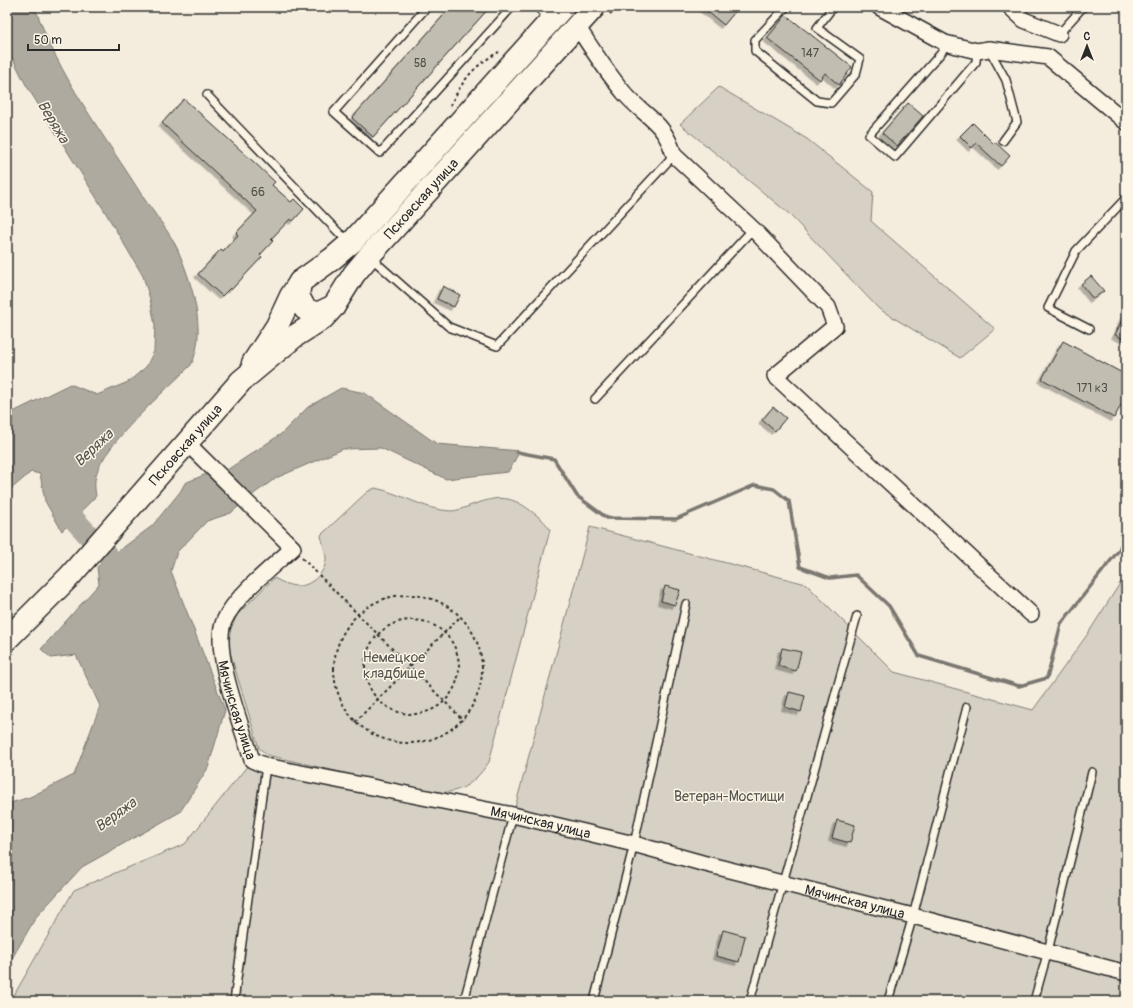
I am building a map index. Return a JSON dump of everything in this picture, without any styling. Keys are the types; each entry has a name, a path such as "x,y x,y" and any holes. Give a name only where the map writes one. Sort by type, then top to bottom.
{"main road":[{"name":"Псковская улица","path":"66,571 241,381 295,336 323,318 334,306 354,274 369,256 594,7"},
{"name":"Псковская улица","path":"241,381 277,326 291,296 300,282 332,259 353,241 550,11"},
{"path":"300,282 298,296 305,309 317,314 334,306"},
{"path":"7,634 66,571"},
{"path":"7,639 66,571"}],"street":[{"path":"879,7 945,43 983,50 1048,56 1126,122"},
{"path":"1010,7 1024,20 1059,34"},
{"path":"577,26 599,60 625,94 661,126 670,142 674,155 754,229 828,307 835,326 775,376 1031,614"},
{"path":"186,442 293,548"},
{"name":"Мячинская улица","path":"293,548 265,573 232,607 223,622 221,639 223,662 252,760 266,766 513,815 634,844 702,863 1048,951 1126,973"}],"lane":[{"path":"427,7 334,112 380,153 510,8"},
{"path":"786,7 756,40 756,51 817,101 831,103 856,74 860,59 817,28 833,7"},
{"path":"1059,34 1083,7"},
{"path":"945,43 942,52 869,136 895,157 976,62 983,50 1006,80 1017,122 1004,141"},
{"path":"207,95 340,234 353,241"},
{"path":"369,256 449,327 497,346 674,155"},
{"path":"1088,329 1048,308 1076,251 1126,198"},
{"path":"595,399 754,229"},
{"path":"594,1001 634,844 686,604"},
{"path":"750,1001 857,616"},
{"path":"888,1001 913,916 967,708"},
{"path":"234,1001 266,766"},
{"path":"1034,1001 1048,951 1092,772"},
{"path":"464,1001 513,815"}],"path":[{"path":"293,548 377,635 463,720"},
{"path":"398,595 421,596 442,603 461,616 474,635 482,656 482,679 476,701 463,720 444,735 421,743 397,744 374,736 354,722 341,703 337,691 334,680 334,656 342,633 357,614 376,602 398,595"},
{"path":"354,722 461,616"},
{"path":"418,620 432,625 444,633 452,643 457,655 459,668 457,680 452,692 444,702 432,710 418,714 403,714 389,709 377,700 369,688 365,675 365,660 369,646 377,635 389,626 403,621 418,620"}],"green space":[{"path":"719,87 807,139 873,192 871,221 995,329 960,358 879,309 788,213 680,124"},
{"name":"Немецкое кладбище","path":"375,488 385,490 431,508 451,511 486,500 501,498 508,499 523,505 544,522 550,530 489,762 469,784 455,791 437,793 426,792 267,755 259,748 229,649 230,631 237,615 274,578 289,585 298,586 313,581 318,577 326,562 321,535 367,492"},
{"name":"Ветеран-Мостищи","path":"590,527 806,584 894,672 1033,710 1087,635 1126,574 1126,1001 16,1001 13,997 74,890 185,844 252,760 513,815"}],"water":[{"path":"7,7 35,7 56,57 83,105 173,241 192,290 198,321 198,337 196,352 191,365 123,433 101,462 95,478 96,496 62,531 45,501 40,474 31,472 10,490 10,533 7,536 7,418 11,413 70,384 97,395 128,382 146,367 154,351 155,325 150,299 143,276 104,210 26,85 7,47"},
{"path":"341,388 365,393 437,444 520,451 508,472 446,479 381,448 343,449 276,478 248,498 231,513 207,521 177,552 171,571 225,710 208,768 180,812 82,867 36,917 7,967 7,804 30,797 74,775 100,706 76,655 51,658 41,649 99,584 97,567 152,526 180,492 185,483 204,475 224,472 281,434 308,407"}],"building":[{"path":"451,7 490,7 373,137 352,118"},
{"path":"702,7 739,7 724,25"},
{"path":"786,15 852,67 839,85 825,73 820,80 767,38"},
{"path":"184,99 275,182 272,185 291,202 294,199 304,209 293,221 290,219 271,239 273,241 260,255 262,257 231,290 230,288 222,296 198,274 221,249 223,251 238,235 236,233 257,211 162,123"},
{"path":"908,103 923,116 897,146 882,133"},
{"path":"973,123 994,144 995,142 1010,156 1001,166 976,143 972,148 960,136"},
{"path":"1091,276 1104,291 1093,299 1081,284"},
{"path":"443,286 460,295 454,307 437,299"},
{"path":"1126,311 1126,340 1115,335"},
{"path":"1063,341 1126,375 1126,396 1114,418 1042,379"},
{"path":"773,407 786,418 775,431 762,420"},
{"path":"665,586 680,590 675,605 661,601"},
{"path":"782,648 801,652 796,671 778,666"},
{"path":"789,692 805,696 801,712 785,707"},
{"path":"837,820 855,825 850,843 832,838"},
{"path":"723,930 745,936 739,962 716,956"}],"waterway":[{"path":"517,452 554,459 577,496 607,518 676,519 755,485 774,489 789,501 800,567 830,578 856,575 889,606 919,656 1019,686 1047,678 1061,624 1119,550 1126,533"},
{"name":"Веряжа","path":"66,491 70,515 124,574 125,583"}]}
